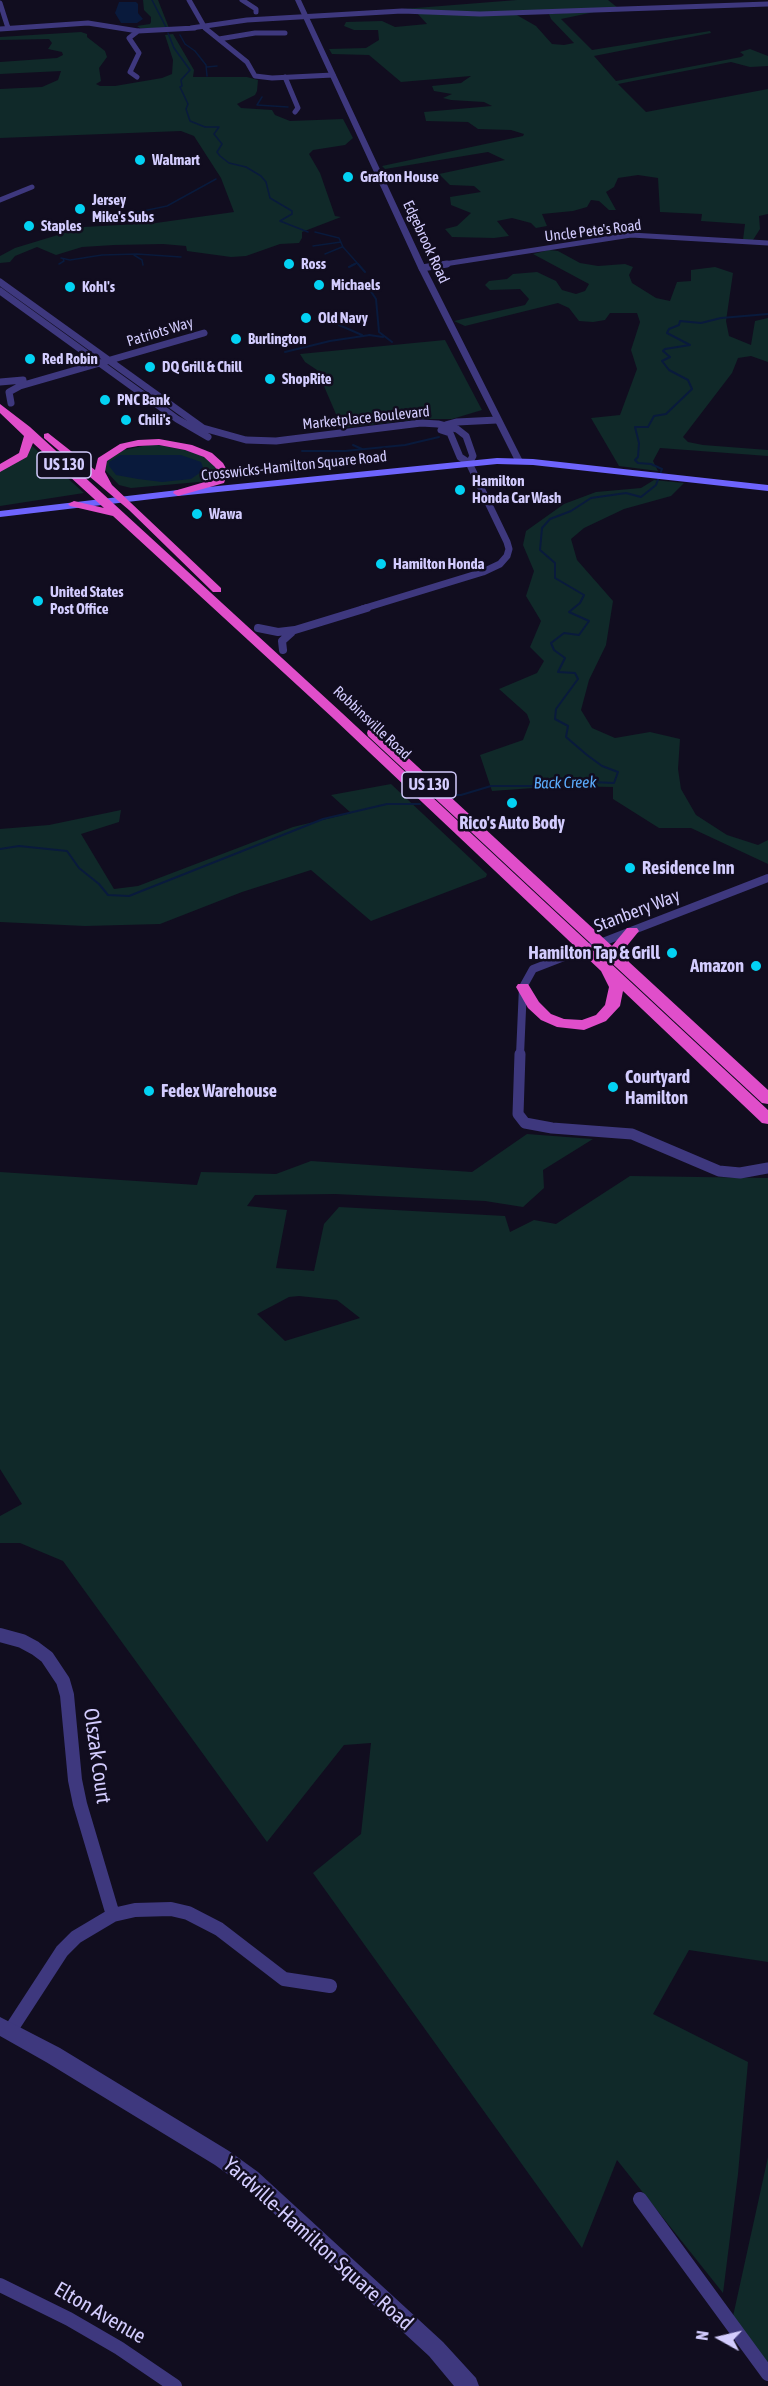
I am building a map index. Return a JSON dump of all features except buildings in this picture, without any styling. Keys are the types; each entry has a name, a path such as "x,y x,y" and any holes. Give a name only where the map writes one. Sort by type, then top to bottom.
{"highway":[{"name":"Robbinsville Road","path":"0,393 5,405 26,429 118,514 251,629 593,946 622,964 768,1099"},
{"name":"Robbinsville Road","path":"5,405 122,499 251,629 283,650 593,946 606,967 768,1119"},
{"path":"0,469 23,455 28,445 29,436 26,429"},
{"path":"107,485 100,472 102,460 124,446 138,443 159,442 188,447 208,455 223,472 220,480 178,492"},
{"path":"74,504 118,514"},
{"path":"622,964 619,946 632,931"},
{"path":"523,987 533,1005 546,1017 562,1024 584,1025 601,1018 612,1006 616,987 606,967"}],"main road":[{"name":"Crosswicks-Hamilton Square Road","path":"0,514 178,492 497,460 515,453"},
{"path":"515,453 533,462 768,488"}],"street":[{"path":"189,0 205,27 247,62 255,76 333,75"},
{"path":"242,0 256,9 256,12"},
{"name":"Edgebrook Road","path":"298,0 422,268 515,453"},
{"path":"0,3 8,28"},
{"path":"0,28 88,23 138,31 402,11 480,14 768,4"},
{"path":"137,77 130,72 139,53 129,38 138,31"},
{"path":"219,39 255,33 285,33"},
{"path":"285,77 298,108 295,112"},
{"path":"0,198 32,187 0,198"},
{"name":"Uncle Pete's Road","path":"422,268 631,235 768,243"},
{"name":"Marketplace Boulevard","path":"0,282 196,431 227,442 257,446 297,445 426,429 454,431"},
{"name":"Marketplace Boulevard","path":"0,291 203,428 234,438 276,441 339,435 421,423 446,425 454,431 460,457 469,463"},
{"name":"Patriots Way","path":"0,382 20,381 204,333 20,386 9,392 5,405"},
{"path":"446,425 457,422 497,420"},
{"path":"454,431 475,422"},
{"path":"251,629 278,632 295,630 483,572 501,564 509,549 507,542 469,463 473,456 466,436 454,431"},
{"path":"283,650 282,641 295,630"},
{"name":"Stanbery Way","path":"593,946 768,878"},
{"path":"593,946 533,969 525,980 518,1114 525,1123 632,1134 719,1171 740,1173 767,1168"},
{"name":"Olszak Court","path":"0,1635 22,1641 35,1648 52,1663 63,1681 68,1695 75,1780 80,1804 113,1915"},
{"path":"5,2028 62,1951 94,1925 113,1915 135,1910 154,1908 188,1913 219,1929 284,1979 330,1986"},
{"name":"Yardville-Hamilton Square Road","path":"5,2028 222,2158 251,2179 436,2349 468,2386"},
{"path":"640,2199 768,2374"},
{"name":"Elton Avenue","path":"0,2285 69,2319 119,2348 175,2386"}],"green space":[{"path":"143,0 158,0 169,28 140,28 137,26 151,22 151,17 144,10"},
{"path":"517,0 608,0 618,8 476,13 403,9"},
{"path":"599,11 561,19 592,50 710,31 711,33 594,56 616,81 741,57 744,55 740,52 750,49 768,56 768,66 750,67 731,62 618,84 646,112 768,89 768,214 759,216 760,229 753,240 743,240 745,224 701,221 702,214 660,212 658,178 638,175 618,178 614,187 606,192 616,210 609,210 599,201 591,200 587,207 573,211 542,214 547,226 536,228 531,223 512,218 497,221 509,236 452,237 445,229 457,226 471,213 451,205 450,197 481,192 474,186 450,185 439,174 505,160 488,152 385,169 382,166 524,134 511,130 478,129 468,122 426,121 424,112 492,106 484,102 443,98 452,94 434,91 432,86 461,83 471,76 401,82 369,55 332,54 329,49 366,48 379,40 378,30 354,30 344,26 346,22 382,21 395,27 427,24 417,13 515,14 536,26 552,44 564,45 574,43 549,14"},
{"path":"81,32 87,34 87,37 105,51 107,57 99,68 101,81 96,84 100,86 115,86 162,78 172,74 173,60 165,35 173,34 194,70 193,77 247,77 258,80 255,95 237,104 241,108 272,110 275,115 290,121 343,119 353,138 345,145 313,150 309,154 320,173 335,216 341,217 302,232 299,243 280,244 246,256 231,257 187,251 186,246 163,244 82,247 56,255 37,247 15,256 10,262 0,263 0,256 15,248 84,227 156,223 234,212 221,178 194,136 181,131 0,138 0,89 42,87 58,80 61,71 0,74 0,62 57,58 63,55 62,52 48,49 52,43 49,39 0,40 0,37"},
{"path":"549,250 558,251 580,263 598,266 625,264 633,267 629,275 632,283 656,298 670,301 677,282 691,281 691,270 715,267 733,273 726,321 729,336 751,345 755,321 768,318 768,362 751,356 738,358 732,373 683,437 688,442 703,445 768,450 768,456 660,448 653,461 658,471 619,466 591,418 620,415 637,369 631,350 640,322 637,313 610,313 605,320 579,321 569,308 558,303 465,326 454,321 525,305 529,299 520,289 490,290 485,285 489,281 507,279 513,274 537,272 556,281 562,290 576,294 585,291 589,284 533,254"},
{"path":"445,340 482,410 452,419 421,419 342,428 317,370 305,362 300,354"},
{"path":"153,444 195,452 212,462 219,472 218,478 210,481 131,488 119,485 103,468 106,459 119,451"},
{"path":"31,445 84,493 0,506 0,471 23,458"},
{"path":"654,480 684,483 671,496 624,509 584,528 571,539 577,560 613,601 606,645 589,680 581,710 592,728 615,738 650,732 680,739 678,769 681,789 696,815 727,835 758,845 768,840 768,864 691,828 659,828 613,799 613,787 561,786 492,791 480,755 523,740 530,722 527,714 499,689 537,673 544,661 530,647 541,621 526,596 534,571 523,545 526,531 564,504 596,492 641,488"},
{"path":"391,784 487,874 486,877 371,921 311,870 242,892 160,924 85,926 0,922 0,829 49,825 121,810 119,822 81,834 114,889 138,886 293,827 351,813 331,795"},
{"path":"527,1134 593,1139 543,1170 544,1188 523,1207 485,1201 335,1194 255,1195 247,1206 287,1210 276,1268 314,1271 324,1224 339,1207 505,1216 510,1232 534,1220 556,1224 630,1176 768,1178 768,1962 689,1950 653,2014 748,2062 738,2174 723,2293 617,2160 582,2248 313,1873 361,1834 371,1743 344,1745 267,1842 63,1561 20,1543 0,1543 0,1516 22,1504 0,1469 0,1172 197,1185 201,1172 276,1174 311,1161 472,1172","holes":["289,1297 337,1300 360,1318 285,1341 257,1314"]},
{"path":"768,2157 768,2381 730,2330"}],"water":[{"path":"119,2 136,2 138,13 143,19 137,23 121,23 115,13"},
{"path":"120,455 181,455 201,462 204,470 191,479 162,482 138,479 116,475 109,466 109,462"}],"waterway":[{"path":"152,0 167,29"},
{"path":"168,33 174,48 190,70 181,80 182,86 180,87 188,104 186,109 190,121 205,127 219,127 214,134 222,144 217,152 220,156 229,163 246,167 261,176 266,182 270,198 292,211 292,214 280,221 308,232"},
{"path":"180,35 185,44 195,51 206,65 207,76"},
{"path":"207,67 217,66"},
{"path":"262,97 257,105 288,107"},
{"path":"115,219 119,216 167,206 216,179"},
{"path":"315,232 339,238 341,242"},
{"path":"313,246 341,242"},
{"path":"341,242 359,265"},
{"path":"325,254 342,247"},
{"path":"61,258 70,260 102,255 137,254 181,257"},
{"path":"134,255 142,260 143,265"},
{"path":"59,264 64,261 63,259"},
{"path":"352,265 357,263"},
{"path":"349,267 355,264"},
{"path":"358,264 365,272"},
{"path":"368,287 376,299 379,332 392,342"},
{"name":"Back Creek","path":"453,795 461,795 491,786 534,786 568,781 614,783 618,772 602,766 587,755 566,737 568,726 555,719 556,709 578,679 575,673 558,672 565,658 554,650 551,643 564,633 579,635 589,621 569,612 580,603 584,595 555,578 555,563 540,550 542,528 550,519 571,511 591,498 626,493 641,497 656,485 662,469 651,464 638,463 635,460 638,457 639,443 635,427 648,427 654,416 666,414 692,389 688,380 669,370 662,361 670,357 663,351 665,349 690,345 667,333 669,329 679,325 680,321 701,323 721,318 768,314"},
{"path":"339,325 362,335"},
{"path":"285,352 330,341 370,335"},
{"path":"370,335 383,337"},
{"path":"302,451 345,451 405,445 439,437"},
{"path":"353,445 362,449"},
{"name":"Back Creek","path":"0,849 19,846 67,851 79,868 99,884 108,895 129,896 323,819 387,804 420,804"}],"place":[{"name":"Walmart","path":"140,160"},
{"name":"Grafton House","path":"348,177"},
{"name":"Jersey Mike's Subs","path":"80,209"},
{"name":"Staples","path":"29,226"},
{"name":"Ross","path":"289,264"},
{"name":"Michaels","path":"319,285"},
{"name":"Kohl's","path":"70,287"},
{"name":"Old Navy","path":"306,318"},
{"name":"Burlington","path":"236,339"},
{"name":"Red Robin","path":"30,359"},
{"name":"DQ Grill & Chill","path":"150,367"},
{"name":"ShopRite","path":"270,379"},
{"name":"PNC Bank","path":"105,400"},
{"name":"Chili's","path":"126,420"},
{"name":"Hamilton Honda Car Wash","path":"460,490"},
{"name":"Wawa","path":"197,514"},
{"name":"Hamilton Honda","path":"381,564"},
{"name":"United States Post Office","path":"38,601"},
{"name":"Rico's Auto Body","path":"512,803"},
{"name":"Residence Inn","path":"630,868"},
{"name":"Hamilton Tap & Grill","path":"672,953"},
{"name":"Amazon","path":"756,966"},
{"name":"Courtyard Hamilton","path":"613,1087"},
{"name":"Fedex Warehouse","path":"149,1091"}]}
